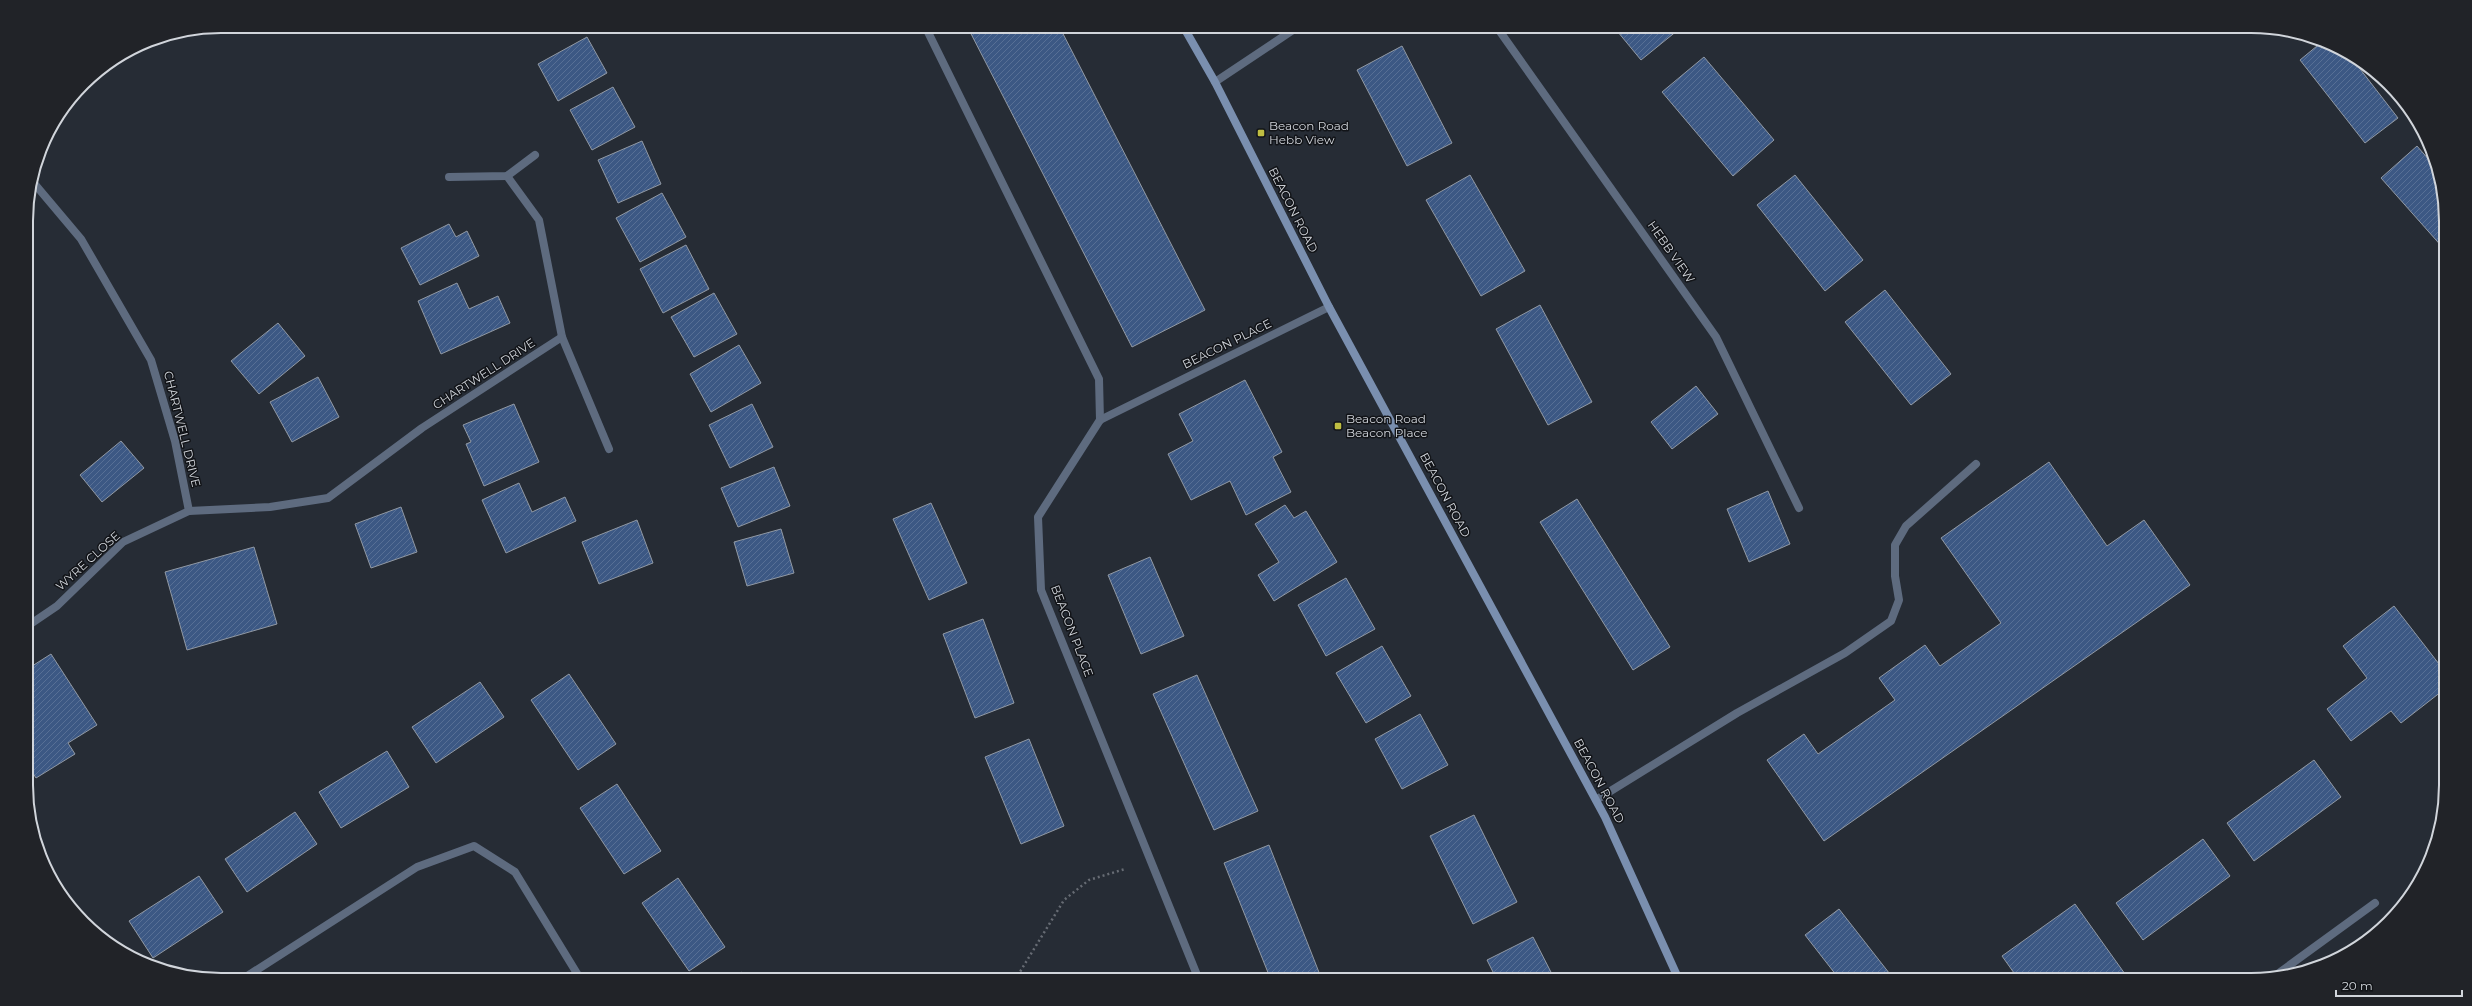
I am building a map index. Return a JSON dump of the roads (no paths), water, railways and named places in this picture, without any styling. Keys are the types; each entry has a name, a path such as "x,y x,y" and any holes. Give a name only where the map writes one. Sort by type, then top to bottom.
{"main road":[{"name":"BEACON ROAD","path":"1187,33 1215,82 1329,307 1596,800 1676,973"}],"street":[{"path":"928,33 1099,379 1100,420"},
{"path":"1215,82 1288,33"},
{"name":"HEBB VIEW","path":"1501,33 1716,337 1799,508"},
{"path":"449,178 507,176 535,155"},
{"path":"507,176 539,220 562,337 609,449"},
{"name":"CHARTWELL DRIVE","path":"37,185 81,239 152,360 175,441 189,511 270,507 328,498 422,428 562,337"},
{"name":"BEACON PLACE","path":"1196,973 1041,590 1038,518 1100,420 1329,307"},
{"path":"1596,800 1737,713 1845,652 1891,621 1899,600 1895,576 1895,545 1906,526 1976,464"},
{"name":"WYRE CLOSE","path":"33,623 57,606 123,542 189,511"},
{"path":"252,973 417,867 474,846 515,872 577,973"},
{"path":"2283,970 2375,903"}],"place":[{"name":"Beacon Road Hebb View","path":"1261,133"},
{"name":"Beacon Road Beacon Place","path":"1338,426"}]}
